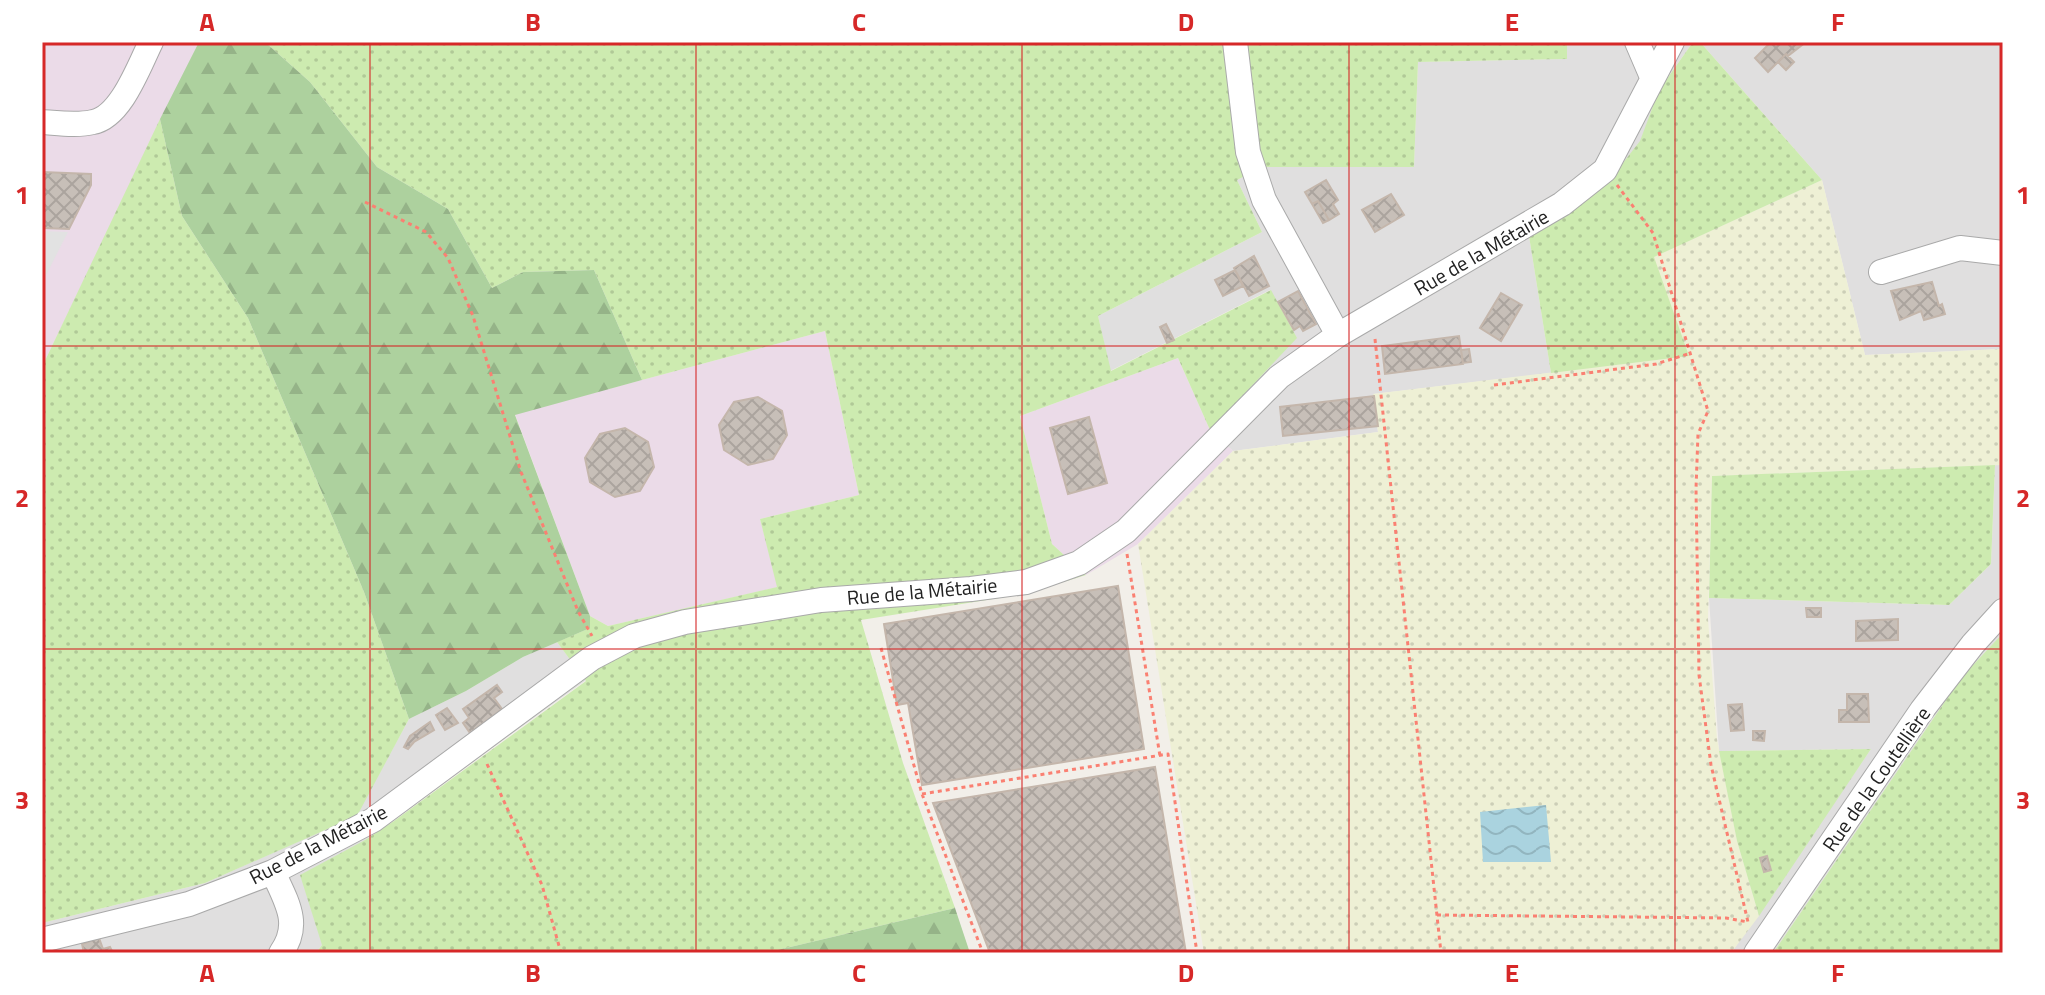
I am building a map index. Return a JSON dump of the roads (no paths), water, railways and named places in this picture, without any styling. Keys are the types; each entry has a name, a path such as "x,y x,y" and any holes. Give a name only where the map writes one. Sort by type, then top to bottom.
{"street":[{"path":"42,122 96,122 112,112 123,98 151,42"},
{"path":"1235,42 1248,152 1264,200 1338,335"},
{"path":"1637,42 1652,77"},
{"name":"Rue de la Métairie","path":"42,940 73,942 189,904 273,872 373,820 603,653 634,636 700,620 821,600 1026,582 1079,563 1126,531 1279,377 1338,335 1528,226 1605,170 1672,42"},
{"path":"1881,272 1960,248 2003,253"},
{"name":"Rue de la Coutellière","path":"1756,953 1922,710 2003,611"},
{"path":"273,872 289,908 293,927 281,953"}],"water":[{"path":"1546,805 1551,862 1483,862 1480,812"}]}
